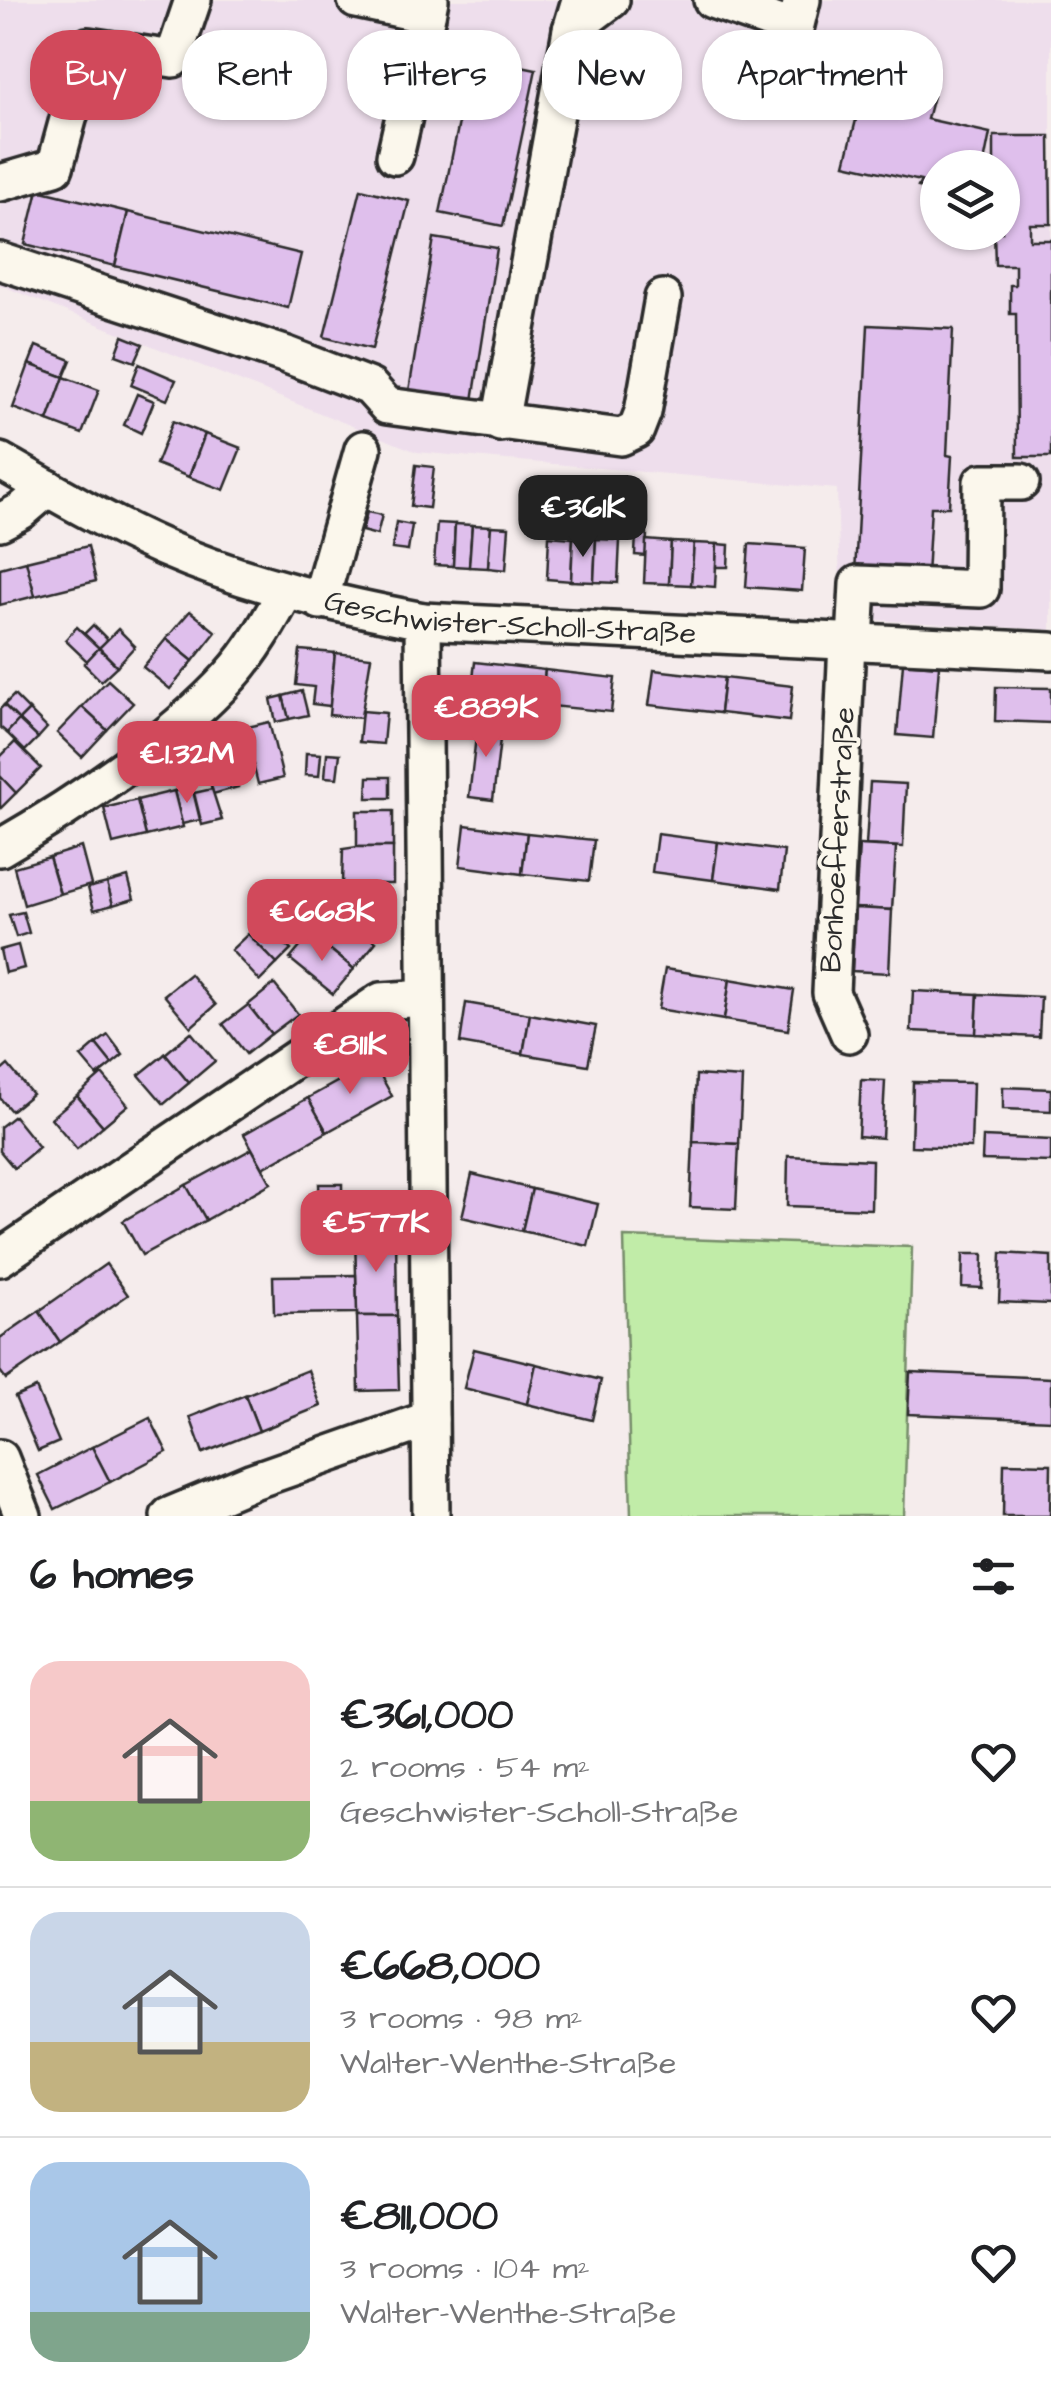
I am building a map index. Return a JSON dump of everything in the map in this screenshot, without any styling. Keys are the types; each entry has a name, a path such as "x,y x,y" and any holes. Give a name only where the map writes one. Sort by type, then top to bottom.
{"street":[{"path":"0,183 55,167 88,46 173,59 192,0"},
{"path":"356,0 428,8 395,156"},
{"path":"500,423 575,15 611,0"},
{"path":"712,0 795,29 802,0"},
{"path":"0,261 287,355 370,387 387,406 621,437 636,430 643,412 663,298"},
{"path":"320,601 363,448"},
{"name":"Geschwister-Scholl-Straße","path":"0,461 164,548 286,592 423,621 1051,651"},
{"path":"980,648 982,482 1021,482"},
{"path":"0,522 48,488"},
{"name":"Bonhoefferstraße","path":"850,1034 831,993 851,642 858,584 981,589"},
{"path":"0,848 130,762 178,724 231,675 265,630 286,592"},
{"path":"423,621 431,1516"},
{"path":"0,1258 381,1001 426,998"},
{"path":"168,1516 253,1481 430,1419"},
{"path":"0,1458 23,1516"}],"shaded area":[{"path":"0,0 1051,0 1051,630 841,618 837,489 417,452 0,285"}],"green space":[{"path":"624,1237 912,1247 904,1516 631,1516"}],"building":[{"path":"522,66 536,69 503,226 440,213 460,120 522,120"},
{"path":"856,120 932,120 990,133 987,150 920,150 920,181 845,164"},
{"path":"994,136 1050,136 1051,224 1030,224 1030,240 1051,240 1051,457 1017,457 1016,314 1010,314 1015,265 995,265 995,250 1020,250 1020,150 994,150"},
{"path":"361,189 409,201 372,349 324,337"},
{"path":"38,190 128,212 115,266 25,244"},
{"path":"128,212 301,254 288,308 115,266"},
{"path":"434,238 497,248 472,407 408,397"},
{"path":"868,325 953,329 947,455 952,456 949,507 931,507 927,576 855,573"},
{"path":"123,336 143,344 135,362 116,355"},
{"path":"36,346 71,360 64,377 29,364"},
{"path":"29,364 64,377 48,421 13,408"},
{"path":"139,364 176,380 167,400 131,385"},
{"path":"64,377 99,390 82,434 48,421"},
{"path":"137,394 154,401 141,433 124,425"},
{"path":"173,421 205,434 189,477 156,464"},
{"path":"205,434 241,448 224,490 189,477"},
{"path":"416,465 434,467 429,508 411,506"},
{"path":"523,494 541,495 539,512 522,510"},
{"path":"367,512 382,515 377,535 362,531"},
{"path":"396,522 412,525 408,551 392,549"},
{"path":"437,523 455,524 453,566 434,565"},
{"path":"455,524 472,525 469,567 453,566"},
{"path":"472,525 491,526 488,568 469,567"},
{"path":"491,526 509,527 506,570 488,568"},
{"path":"636,532 647,533 646,556 635,555"},
{"path":"549,536 573,538 571,581 547,579"},
{"path":"573,538 596,539 594,582 571,581"},
{"path":"596,539 620,540 618,583 594,582"},
{"path":"646,540 671,542 669,584 644,583"},
{"path":"671,542 694,543 691,585 669,584"},
{"path":"694,543 717,544 715,587 691,585"},
{"path":"717,544 729,545 728,567 716,567"},
{"path":"749,544 805,548 802,591 746,587"},
{"path":"88,546 96,581 35,596 26,561"},
{"path":"26,561 35,596 0,605 0,568"},
{"path":"190,611 216,632 193,661 166,639"},
{"path":"93,625 108,640 99,648 84,634"},
{"path":"77,627 99,648 87,661 65,640"},
{"path":"118,629 135,646 117,666 99,648"},
{"path":"166,639 193,661 170,689 143,667"},
{"path":"99,648 117,666 101,681 84,664"},
{"path":"300,650 335,653 330,706 312,704 314,687 296,685"},
{"path":"335,653 371,657 361,718 329,715"},
{"path":"475,662 545,670 541,705 471,696"},
{"path":"903,663 939,666 933,738 897,735"},
{"path":"545,670 615,678 611,712 541,705"},
{"path":"654,670 724,678 720,713 649,705"},
{"path":"724,678 793,686 789,721 720,713"},
{"path":"108,680 133,703 107,730 82,707"},
{"path":"996,687 1051,688 1051,723 995,721"},
{"path":"302,691 308,715 289,719 283,696"},
{"path":"14,695 29,710 19,720 4,705"},
{"path":"283,696 289,719 276,722 271,699"},
{"path":"4,705 19,720 7,733 0,727 0,709"},
{"path":"82,707 107,730 82,757 57,733"},
{"path":"29,710 47,728 38,738 19,720"},
{"path":"362,711 386,713 383,744 359,742"},
{"path":"478,719 502,722 493,800 469,797"},
{"path":"19,720 38,738 25,751 7,733"},
{"path":"269,722 283,778 258,784 253,764 244,767 235,730"},
{"path":"235,730 244,767 234,769 238,787 213,794 200,739"},
{"path":"15,742 41,768 16,793 0,776 0,757"},
{"path":"306,753 321,754 319,776 305,775"},
{"path":"327,753 340,754 337,778 325,777"},
{"path":"0,776 16,793 0,809"},
{"path":"368,777 390,777 390,798 367,798"},
{"path":"870,782 906,784 903,847 866,845"},
{"path":"192,787 200,820 182,824 174,791"},
{"path":"212,789 222,820 202,825 194,793"},
{"path":"174,791 183,827 146,836 137,800"},
{"path":"137,800 146,836 113,844 104,808"},
{"path":"357,811 393,811 393,847 357,847"},
{"path":"465,825 527,833 522,874 460,866"},
{"path":"527,833 594,840 589,881 522,874"},
{"path":"657,834 718,842 713,880 652,872"},
{"path":"718,842 784,851 780,889 713,880"},
{"path":"859,845 896,847 892,910 855,908"},
{"path":"81,847 91,885 60,894 49,857"},
{"path":"393,847 393,884 342,884 343,849"},
{"path":"49,857 60,894 24,905 14,867"},
{"path":"128,877 134,899 113,905 107,883"},
{"path":"107,883 113,905 94,910 88,888"},
{"path":"366,893 388,898 381,923 360,918"},
{"path":"333,907 376,942 354,969 311,934"},
{"path":"855,908 892,910 889,973 852,971"},
{"path":"23,912 29,933 16,937 9,915"},
{"path":"267,927 291,950 277,964 254,940"},
{"path":"248,934 277,964 260,981 231,950"},
{"path":"311,934 354,969 333,994 290,959"},
{"path":"18,945 24,968 5,973 0,950"},
{"path":"665,969 730,979 724,1020 658,1009"},
{"path":"190,974 216,1005 191,1027 164,995"},
{"path":"730,979 794,990 788,1030 724,1020"},
{"path":"274,984 298,1014 271,1034 248,1005"},
{"path":"913,991 978,994 976,1034 911,1031"},
{"path":"978,994 1041,997 1039,1037 976,1034"},
{"path":"466,1003 530,1014 523,1054 460,1043"},
{"path":"248,1005 271,1034 246,1054 223,1024"},
{"path":"530,1014 596,1026 588,1065 523,1054"},
{"path":"191,1032 215,1061 189,1083 165,1054"},
{"path":"108,1035 123,1055 112,1064 96,1044"},
{"path":"96,1044 112,1064 97,1076 81,1057"},
{"path":"165,1054 189,1083 164,1104 139,1075"},
{"path":"373,1062 392,1096 327,1132 308,1098"},
{"path":"8,1065 32,1094 11,1111 0,1098 0,1072"},
{"path":"102,1074 128,1105 103,1126 77,1096"},
{"path":"696,1075 742,1078 739,1144 693,1142"},
{"path":"861,1080 885,1081 882,1138 858,1136"},
{"path":"913,1082 973,1083 971,1148 911,1146"},
{"path":"1003,1087 1051,1089 1051,1111 1003,1109"},
{"path":"77,1096 103,1126 77,1149 51,1118"},
{"path":"308,1098 327,1132 263,1168 244,1134"},
{"path":"14,1116 39,1147 14,1168 0,1151 0,1127"},
{"path":"983,1137 1051,1140 1051,1162 982,1160"},
{"path":"693,1142 739,1144 736,1209 690,1207"},
{"path":"252,1149 271,1183 206,1220 186,1185"},
{"path":"788,1156 872,1160 871,1209 787,1206"},
{"path":"472,1174 532,1189 522,1231 462,1217"},
{"path":"319,1184 342,1184 342,1203 320,1204"},
{"path":"186,1185 206,1220 142,1255 123,1221"},
{"path":"532,1189 598,1204 588,1246 522,1231"},
{"path":"396,1233 397,1316 357,1316 355,1234"},
{"path":"1001,1253 1051,1256 1051,1304 999,1302"},
{"path":"963,1254 983,1254 982,1288 962,1287"},
{"path":"106,1264 128,1295 60,1342 39,1311"},
{"path":"356,1275 357,1313 274,1314 273,1276"},
{"path":"39,1311 60,1342 6,1379 0,1371 0,1338"},
{"path":"357,1316 397,1316 399,1390 359,1391"},
{"path":"474,1349 536,1364 527,1404 464,1388"},
{"path":"536,1364 601,1380 592,1420 527,1404"},
{"path":"308,1370 321,1406 259,1431 245,1395"},
{"path":"910,1372 1051,1378 1051,1420 908,1414"},
{"path":"36,1388 59,1442 38,1451 15,1397"},
{"path":"245,1395 259,1431 203,1453 190,1417"},
{"path":"150,1418 167,1452 110,1482 92,1447"},
{"path":"92,1447 110,1482 55,1509 38,1475"},
{"path":"1004,1463 1051,1464 1050,1516 1003,1516"}]}
